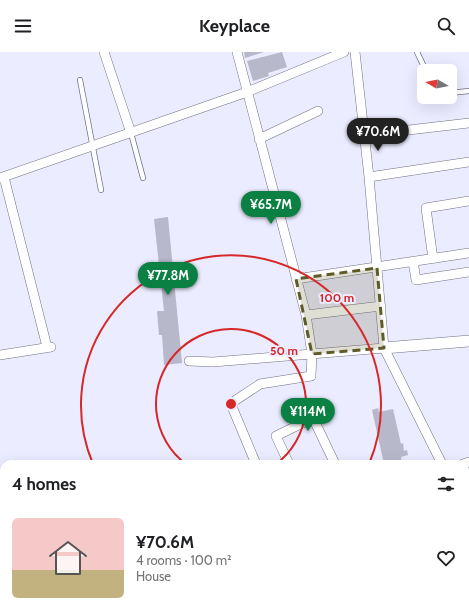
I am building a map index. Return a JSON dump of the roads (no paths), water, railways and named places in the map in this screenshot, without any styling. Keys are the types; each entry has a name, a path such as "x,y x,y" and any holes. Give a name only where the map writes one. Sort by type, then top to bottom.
{"street":[{"path":"104,52 131,133"},
{"path":"236,52 306,315 312,354 311,376 260,384 233,402 233,409 254,460"},
{"path":"0,354 49,347 2,178 247,92 344,52"},
{"path":"355,52 366,135 384,348 440,460"},
{"path":"260,139 318,112"},
{"path":"366,135 469,123"},
{"path":"369,177 469,162"},
{"path":"433,259 426,208 469,201"},
{"path":"296,279 469,253"},
{"path":"413,261 416,280 469,272"},
{"path":"306,315 381,306"},
{"path":"189,361 213,362 469,341"},
{"path":"287,460 276,436 313,418 333,460"}],"lane":[{"path":"417,52 423,64"},
{"path":"80,80 100,190"},
{"path":"457,92 469,91"},
{"path":"131,133 143,178"}]}
